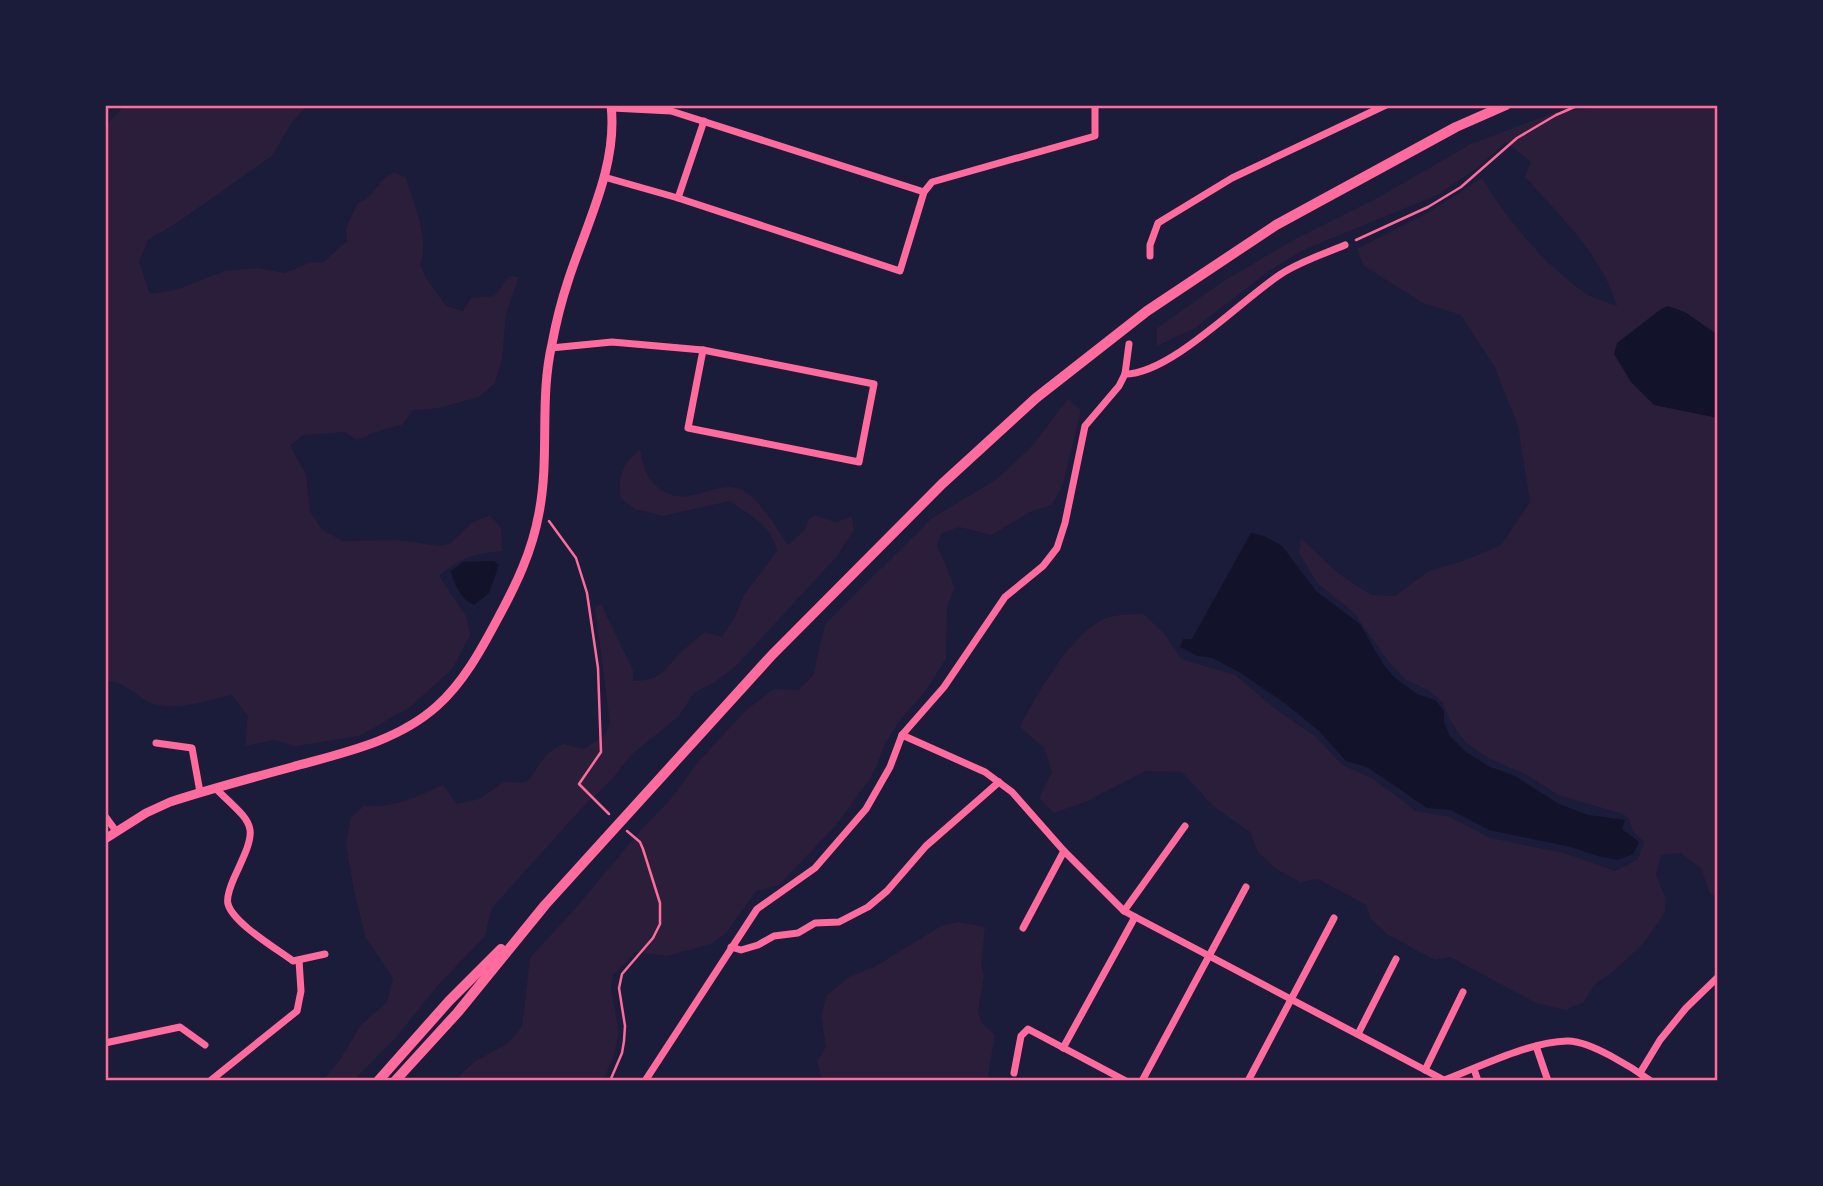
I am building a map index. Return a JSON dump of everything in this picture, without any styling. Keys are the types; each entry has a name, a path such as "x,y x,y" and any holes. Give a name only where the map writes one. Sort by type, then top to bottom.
{"main road":[{"path":"378,1081 449,1001 545,905 781,645 942,484 1036,398 1147,311 1276,225 1456,127 1506,105"},
{"path":"395,1081 458,1012 545,905"}],"street":[{"path":"604,177 678,198 900,271 924,192 932,181 1095,136 1095,105"},
{"path":"1150,256 1150,245 1158,223 1232,178 1386,105"},
{"path":"105,839 146,813 200,792 380,741 437,707 470,666 523,570 534,541 544,484 546,404 551,348 568,281 604,177 611,146 611,107 671,111 924,192"},
{"path":"678,198 704,121"},
{"path":"1125,374 1150,370 1213,328 1279,275 1295,265 1345,245"},
{"path":"551,348 612,342 703,350 874,384 859,462 688,428 703,350"},
{"path":"645,1081 757,909 815,868 866,809 890,767 902,735 944,687 1005,597 1043,566 1057,548 1065,523 1085,426 1119,386 1125,374 1129,344"},
{"path":"902,735 985,772 1012,792 1064,851 1124,911 1443,1081 1536,1046 1570,1041 1602,1051 1651,1081"},
{"path":"156,743 192,748 200,792"},
{"path":"731,947 741,950 774,936 798,933 815,923 839,922 868,907 887,891 926,846 999,782"},
{"path":"215,788 248,822 252,833 250,844 230,887 228,904 243,924 293,961 325,954"},
{"path":"105,816 116,831"},
{"path":"1124,911 1185,825"},
{"path":"1023,928 1064,851"},
{"path":"1142,1081 1246,887"},
{"path":"1063,1048 1135,917"},
{"path":"1248,1081 1334,918"},
{"path":"1358,1034 1396,959"},
{"path":"210,1081 297,1011 301,991 299,960"},
{"path":"1640,1073 1660,1040 1686,1008 1718,977"},
{"path":"1425,1070 1463,992"},
{"path":"105,1043 180,1027 205,1045"},
{"path":"1014,1073 1021,1036 1028,1029 1126,1081"},
{"path":"1536,1046 1548,1081"},
{"path":"1474,1069 1478,1081"}],"path":[{"path":"1345,245 1428,207 1461,187 1517,138 1579,105"},
{"path":"540,511 576,558 587,593 598,668 601,752 579,784 591,798"},
{"path":"610,1081 624,1041 625,1026 620,988 622,974 653,938 660,924 660,904 640,842"}],"shaded area":[{"path":"125,105 308,105 292,122 272,156 148,240 139,262 150,294 179,289 224,271 258,268 285,273 311,262 322,263 347,241 346,228 357,204 395,172 406,178 420,222 423,255 420,265 446,306 463,311 471,298 494,296 509,276 519,277 506,314 502,360 495,383 479,397 439,408 413,410 402,425 357,440 344,432 303,435 290,446 306,474 310,512 322,530 343,541 398,540 439,546 451,543 471,523 490,515 501,528 502,551 468,558 454,564 439,576 466,616 470,635 452,669 409,708 359,736 296,746 274,740 245,746 248,716 232,695 193,704 164,706 148,701 119,683 105,681 105,126"},
{"path":"1630,105 1718,105 1718,897 1710,894 1701,868 1680,853 1661,855 1656,875 1666,899 1665,913 1643,944 1595,984 1584,1002 1566,1010 1536,1003 1450,957 1435,960 1388,935 1371,919 1366,905 1318,879 1300,882 1276,869 1258,852 1250,832 1213,806 1182,772 1146,771 1085,802 1054,813 1039,798 1052,772 1044,748 1020,727 1057,664 1082,635 1109,617 1143,614 1164,633 1181,659 1235,675 1278,711 1315,736 1342,765 1372,778 1416,811 1450,817 1490,838 1564,853 1615,871 1638,859 1644,842 1633,831 1628,818 1623,814 1558,795 1525,774 1488,758 1465,742 1451,722 1442,702 1428,690 1406,680 1388,661 1354,613 1317,583 1299,553 1301,538 1339,574 1371,595 1395,596 1429,571 1466,560 1501,545 1530,502 1518,426 1494,366 1461,315 1423,303 1364,266 1357,249 1429,212 1482,178 1514,224 1553,267 1594,298 1617,306 1601,269 1590,253 1525,177 1531,162 1506,142 1477,168 1437,195 1301,251 1266,273 1195,328 1157,346 1157,328 1225,280 1471,144 1556,112"},
{"path":"1668,306 1685,312 1718,335 1718,418 1654,405 1631,382 1614,354 1617,343"},
{"path":"1068,399 1081,410 1063,484 1052,505 1032,511 992,535 959,527 941,534 937,545 955,588 947,607 946,658 928,688 900,720 886,742 872,776 836,825 779,885 756,891 727,932 711,944 667,956 636,952 613,975 611,989 619,1033 613,1058 603,1081 454,1081 475,1061 507,1044 522,1027 530,958 670,800 699,761 745,711 774,689 798,690 813,676 825,624 932,518 997,479 1032,446"},
{"path":"640,450 647,474 653,483 673,495 692,496 728,487 745,491 759,504 788,545 805,530 808,520 815,515 835,522 852,517 854,530 838,555 735,667 694,693 679,716 631,755 613,778 580,810 492,908 485,936 439,984 398,1035 353,1081 323,1081 361,1025 387,1002 393,978 365,936 346,844 351,817 364,806 396,803 443,785 457,804 479,799 505,781 527,781 546,756 563,744 584,749 605,735 610,722 595,608 601,604 633,670 633,681 649,679 664,670 705,632 722,637 744,595 777,551 765,527 730,501 663,516 635,509 621,499 622,472 629,460"},
{"path":"1251,533 1264,536 1282,546 1316,591 1360,624 1383,664 1395,678 1417,694 1435,700 1444,711 1444,722 1449,735 1466,752 1488,766 1515,776 1559,804 1588,815 1625,820 1622,829 1639,842 1633,854 1617,860 1598,856 1571,847 1489,830 1451,810 1427,808 1367,767 1346,761 1319,731 1286,704 1239,672 1213,658 1198,656 1180,647 1183,639 1192,639"},
{"path":"494,561 499,565 489,593 474,605 459,591 451,571 463,562"},
{"path":"958,922 985,927 981,964 984,976 978,1011 981,1022 995,1035 988,1075 992,1081 823,1081 817,1061 826,1047 821,1016 827,995 849,977 876,966 941,926"}]}
